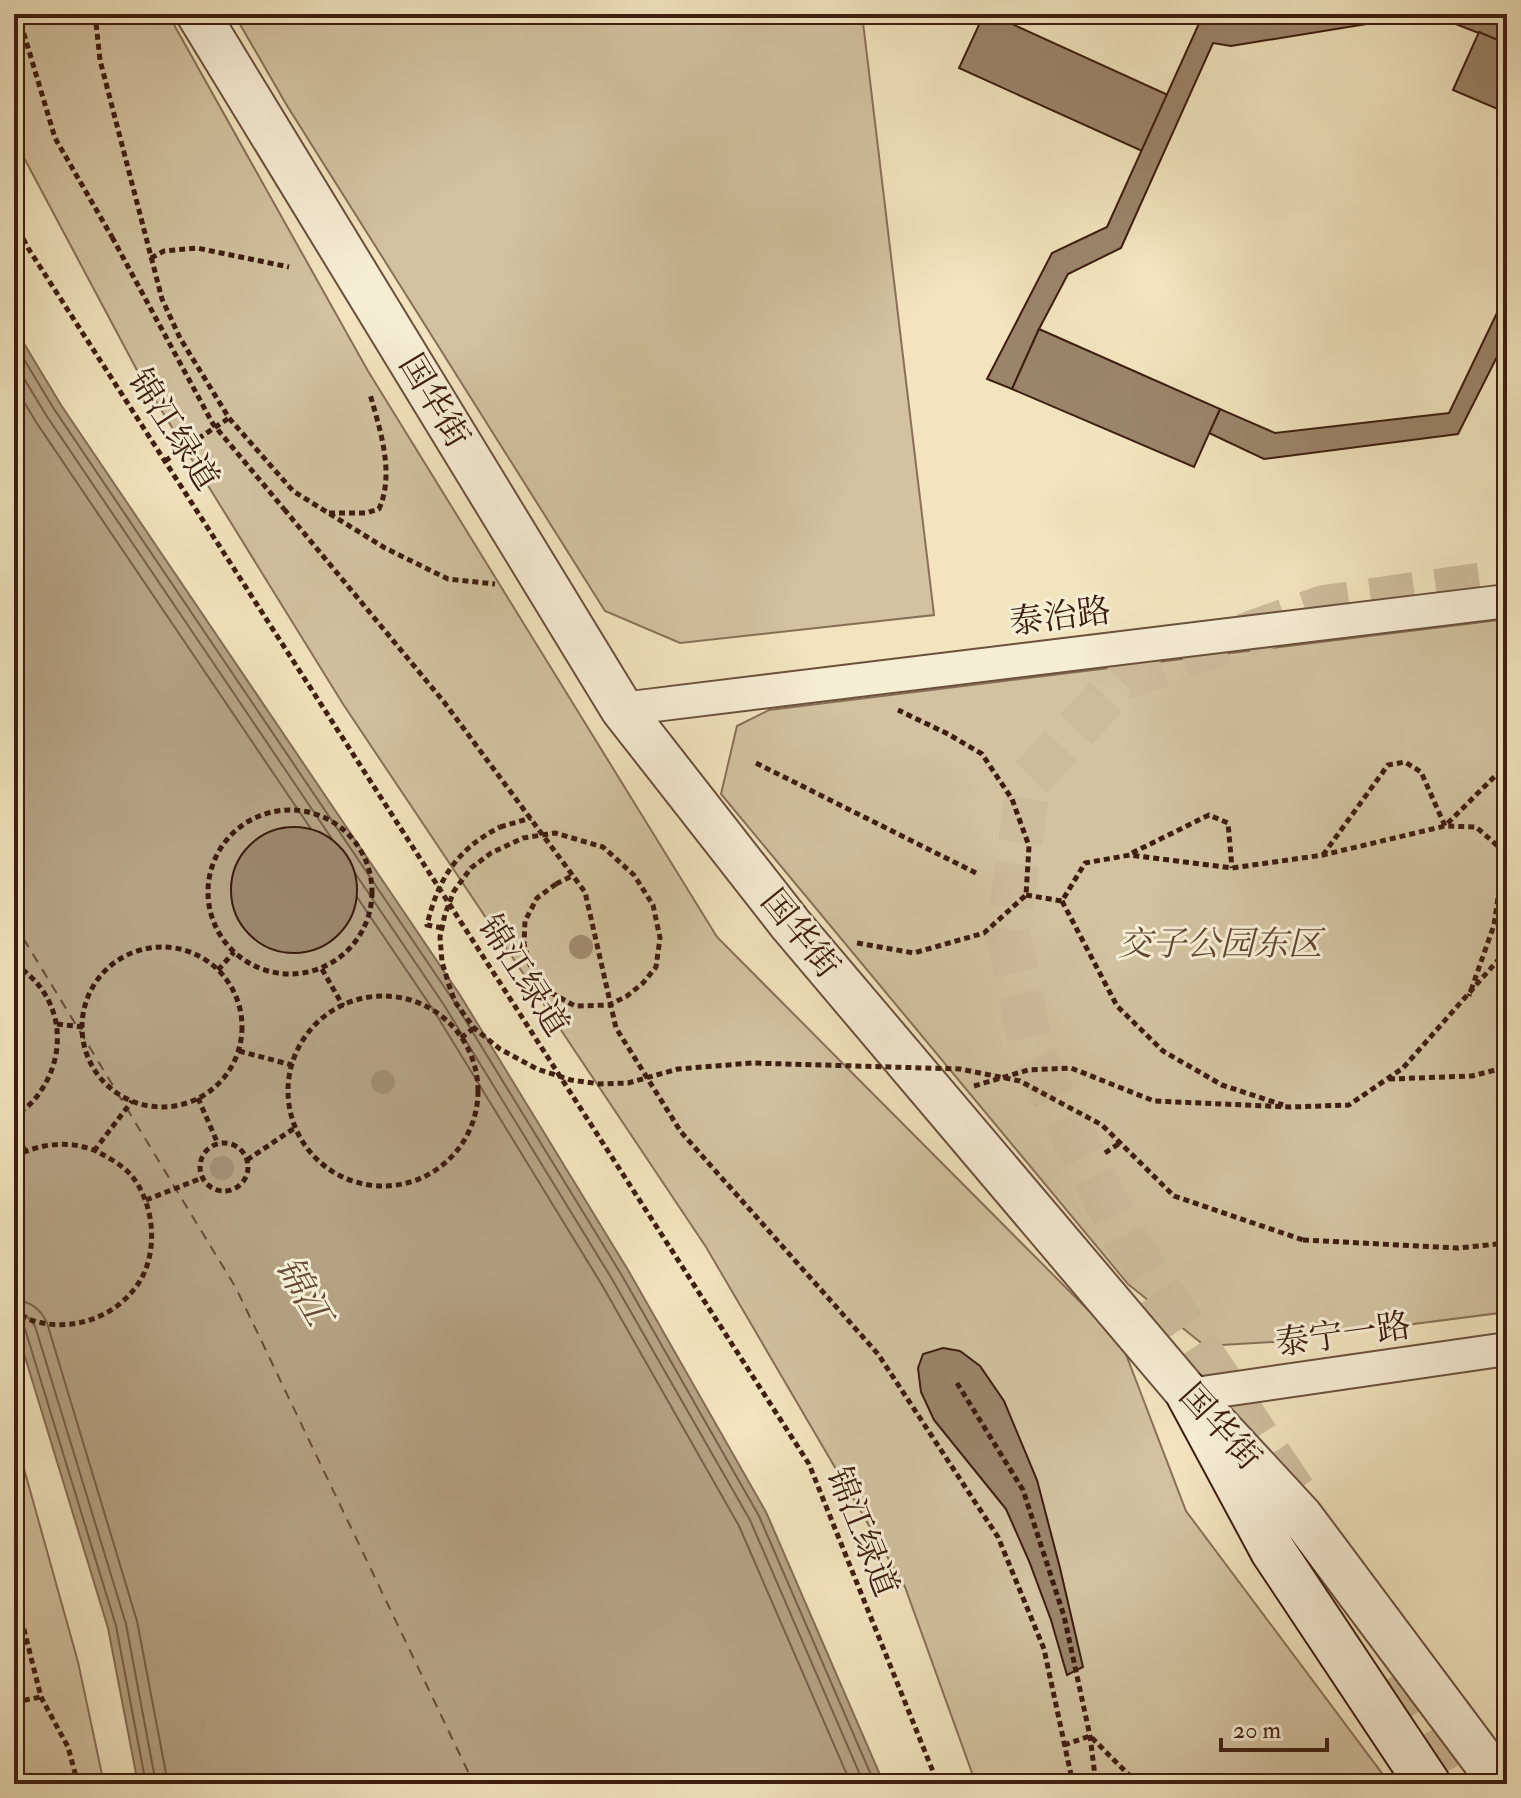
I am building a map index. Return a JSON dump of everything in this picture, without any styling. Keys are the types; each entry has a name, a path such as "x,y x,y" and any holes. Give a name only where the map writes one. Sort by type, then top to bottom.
{"main road":[{"path":"1189,1395 1273,1551 1428,1784"}],"street":[{"name":"国华街","path":"198,14 622,709 791,925 1189,1395 1301,1516 1498,1784"},
{"name":"泰治路","path":"622,709 1507,601"},
{"name":"泰宁一路","path":"1189,1395 1507,1349"}],"path":[{"path":"18,14 55,138 213,424 444,702 585,892 616,1028 681,1132 878,1354 998,1537 1044,1649 1073,1784"},
{"path":"95,14 100,60 162,299 180,338 229,418 293,491 328,513 385,548 448,579 495,584"},
{"name":"锦江绿道","path":"14,221 28,248 809,1464 938,1784"},
{"path":"151,258 164,251 197,248 289,267"},
{"path":"328,513 366,513 379,509 386,495 385,448 370,394"},
{"path":"165,461 229,418"},
{"path":"854,942 914,953 984,933 1026,895 1029,846 1012,799 982,754 898,710"},
{"path":"1323,855 1388,765 1405,762 1421,772 1445,826"},
{"path":"756,763 976,873"},
{"path":"1445,826 1507,764"},
{"path":"296,810 324,816 348,832 365,855 373,883 372,911 362,935 345,955 322,969 296,975 270,973 246,963 226,945 212,922 207,897 210,871 222,845 242,825 268,812 296,810"},
{"path":"1062,901 1085,863 1130,855 1209,815 1228,823 1232,868"},
{"path":"442,928 427,925 430,912 445,874 460,854 500,827 531,818"},
{"path":"1130,855 1232,868 1323,855 1445,826 1476,827 1499,847 1501,878 1494,925 1469,996"},
{"path":"572,876 537,898 525,921 524,944 531,968 546,990 575,1006 609,1005 627,996 656,967 660,938 653,905 634,875 603,847 555,833 523,838 491,853 471,868 454,891 440,937 442,962 455,1002 474,1028 500,1049 537,1069 562,1078 600,1084 628,1083 678,1069 752,1063 960,1069 1020,1081 1102,1125 1174,1196 1303,1240 1458,1248 1507,1243"},
{"path":"1026,895 1062,901"},
{"path":"1062,901 1117,1006 1163,1051 1222,1085 1291,1107"},
{"path":"1494,925 1507,910"},
{"path":"154,947 180,948 205,958 218,970 225,975 239,999 243,1025 239,1051 228,1074 209,1093 185,1104 158,1107 132,1101 109,1088 93,1067 83,1043 82,1016 90,991 105,969 127,954 154,947"},
{"path":"966,1088 1028,1070 1071,1068 1154,1101 1291,1107 1349,1105 1403,1068 1507,950"},
{"path":"218,970 234,952"},
{"path":"14,964 28,973 47,996 57,1024 58,1055 49,1080 32,1103 14,1115"},
{"path":"322,969 343,1006"},
{"path":"398,996 429,1007 454,1027 461,1038 471,1053 479,1085 476,1117 463,1145 441,1167 414,1182 383,1187 353,1182 325,1167 304,1145 291,1117 287,1086 294,1056 310,1029 335,1008 366,997 398,996"},
{"path":"57,1024 83,1027"},
{"path":"461,1038 474,1028"},
{"path":"239,1051 292,1065"},
{"path":"1388,1079 1472,1076 1507,1067"},
{"path":"198,1098 218,1144"},
{"path":"94,1151 132,1101"},
{"path":"247,1160 296,1127"},
{"path":"14,1129 25,1151"},
{"path":"1105,1153 1120,1143"},
{"path":"14,1157 53,1144 82,1146 109,1157 131,1175 146,1200 152,1228 149,1257 139,1284 117,1307 89,1321 58,1326 27,1320 14,1312"},
{"path":"232,1144 247,1160 242,1182 229,1190 213,1189 202,1178 202,1157 211,1146 232,1144"},
{"path":"146,1200 202,1178"},
{"path":"957,1383 1023,1490 1064,1616 1090,1736 1096,1784"},
{"path":"14,1590 41,1697 68,1747 78,1784"},
{"path":"14,1702 41,1697"},
{"path":"1064,1745 1090,1736"},
{"path":"1090,1736 1138,1784"}],"green space":[{"path":"14,14 168,14 368,371 717,937 1122,1344 1186,1511 1390,1784 976,1784 905,1587 706,1247 343,704 139,374 14,139"},
{"path":"234,14 862,14 934,615 680,643 605,611 286,104"},
{"name":"交子公园东区","path":"1507,619 1507,1312 1273,1342 1205,1346 1128,1284 721,794 737,726 769,710"},
{"path":"14,1433 78,1662 104,1784 14,1784"}],"water":[{"name":"锦江","path":"14,327 61,405 460,995 628,1270 766,1512 884,1784 138,1784 108,1628 14,1321"}],"building":[{"path":"984,14 990,14 1168,95 1142,151 959,68"},
{"path":"1278,14 1428,14 1231,46 1213,43 1121,248 1068,274 1012,389 987,379 1052,253 1107,227 1201,19 1229,21"},
{"path":"1430,14 1494,14 1507,19 1507,44"},
{"path":"1479,32 1507,44 1507,113 1453,90"},
{"path":"1507,292 1507,337 1458,434 1264,459 1209,433 1220,409 1275,433 1449,413"},
{"path":"1039,329 1220,409 1194,467 1012,389"},
{"path":"1507,337 1507,358 1499,354"},
{"path":"294,827 318,832 338,846 352,866 357,890 352,914 338,934 318,948 294,953 270,948 250,934 236,914 231,890 236,866 250,846 270,832"},
{"path":"943,1348 960,1351 980,1366 1004,1401 1037,1480 1083,1667 1067,1675 1051,1620 1006,1509 934,1420 921,1392 918,1368 923,1354"}],"ferry route":[{"path":"14,923 236,1288 474,1784"}],"tunnel":[{"path":"1294,1492 1126,1240 1032,1052 1008,932 1029,780 1124,678 1324,607 1507,581"},
{"path":"1400,1672 1465,1784"}]}
